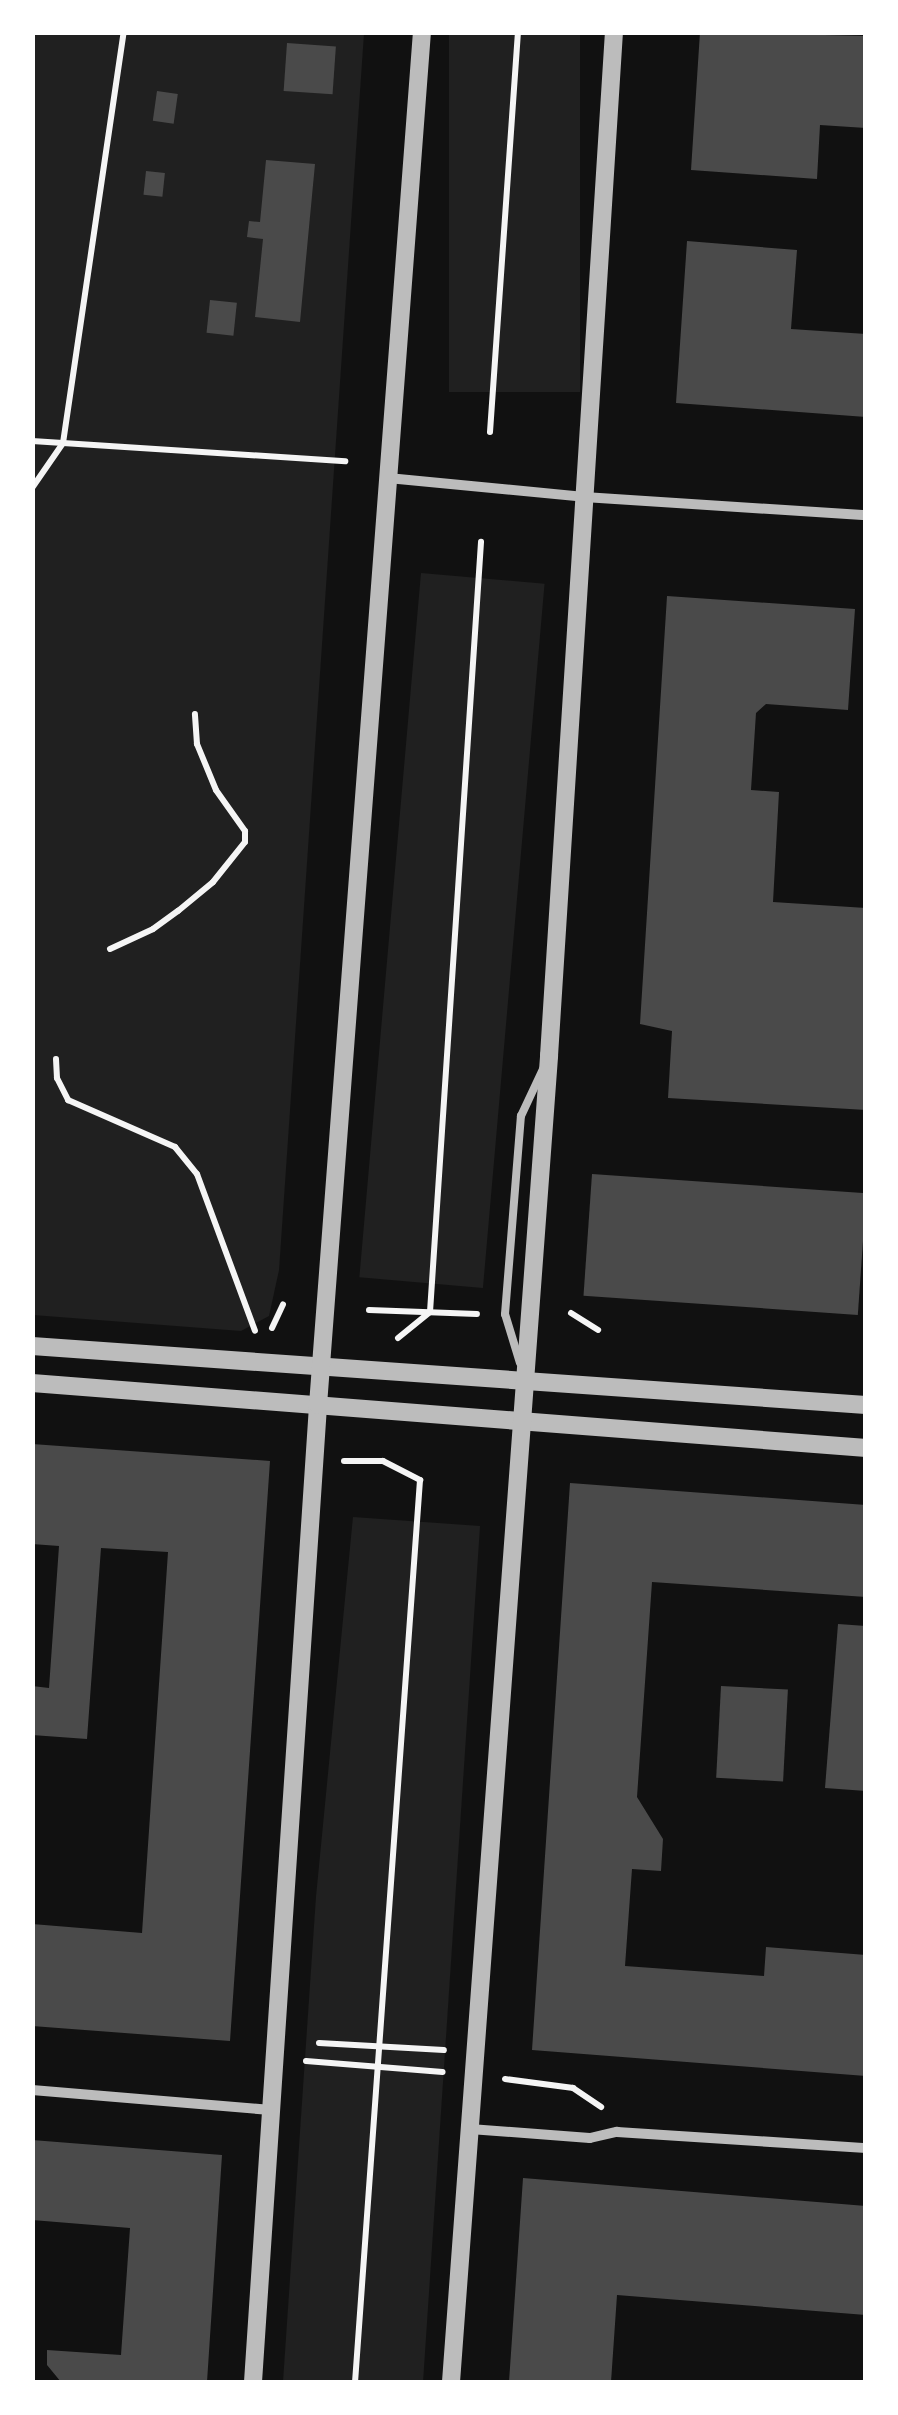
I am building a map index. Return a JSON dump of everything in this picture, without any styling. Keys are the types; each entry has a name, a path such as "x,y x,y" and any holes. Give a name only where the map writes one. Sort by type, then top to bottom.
{"street":[{"path":"253,2382 318,1405 422,32"},
{"path":"451,2382 549,1056 614,32"},
{"path":"388,478 584,497 866,515"},
{"path":"32,1346 866,1405"},
{"path":"32,1383 866,1448"},
{"path":"32,2090 271,2110"},
{"path":"470,2128 590,2138 617,2132 866,2148"}],"path":[{"path":"32,488 63,443 124,32"},
{"path":"490,432 518,32"},
{"path":"32,441 346,461"},
{"path":"390,1345 430,1312 480,542"},
{"path":"110,948 153,929 178,911 213,882 245,842 244,831 216,790 196,744 195,714"},
{"path":"56,1059 57,1078 68,1100 174,1147 197,1174 260,1340 278,1322 283,1304"},
{"path":"369,1310 493,1314"},
{"path":"570,1313 598,1330"},
{"path":"331,1461 383,1461 420,1480 354,2382"},
{"path":"320,2043 445,2050"}],"shaded area":[{"path":"32,33 364,33 279,1270 269,1316 241,1331 33,1315"},
{"path":"449,33 580,33 580,392 449,392"},
{"path":"421,573 545,584 483,1288 359,1277"},
{"path":"353,1517 480,1526 423,2382 283,2382 316,1897"}],"building":[{"path":"700,32 866,36 866,128 820,125 817,179 691,170"},
{"path":"287,43 336,46 333,94 284,91"},
{"path":"157,91 178,94 174,124 153,121"},
{"path":"266,160 315,164 300,322 255,317 263,239 247,237 249,221 260,222"},
{"path":"146,171 165,173 162,197 143,195"},
{"path":"687,241 797,250 791,329 866,334 866,417 676,403"},
{"path":"210,300 237,303 233,336 207,333"},
{"path":"667,596 855,609 848,710 766,704 756,713 751,790 779,792 773,902 866,908 866,1110 668,1098 672,1031 640,1024"},
{"path":"592,1174 866,1193 858,1315 583,1296"},
{"path":"32,1444 270,1461 230,2041 32,2026 32,1924 142,1933 168,1552 101,1548 87,1739 32,1735 32,1686 49,1688 59,1546 32,1544"},
{"path":"570,1483 866,1505 866,1597 652,1582 637,1797 663,1839 661,1871 632,1869 625,1966 764,1976 766,1947 866,1955 866,2076 532,2050"},
{"path":"838,1624 866,1626 866,1791 825,1788"},
{"path":"721,1686 788,1690 783,1781 716,1778"},
{"path":"32,2140 222,2155 207,2382 61,2382 47,2365 47,2350 121,2355 130,2228 32,2220"},
{"path":"523,2178 866,2206 866,2315 617,2295 611,2382 509,2382"}]}
